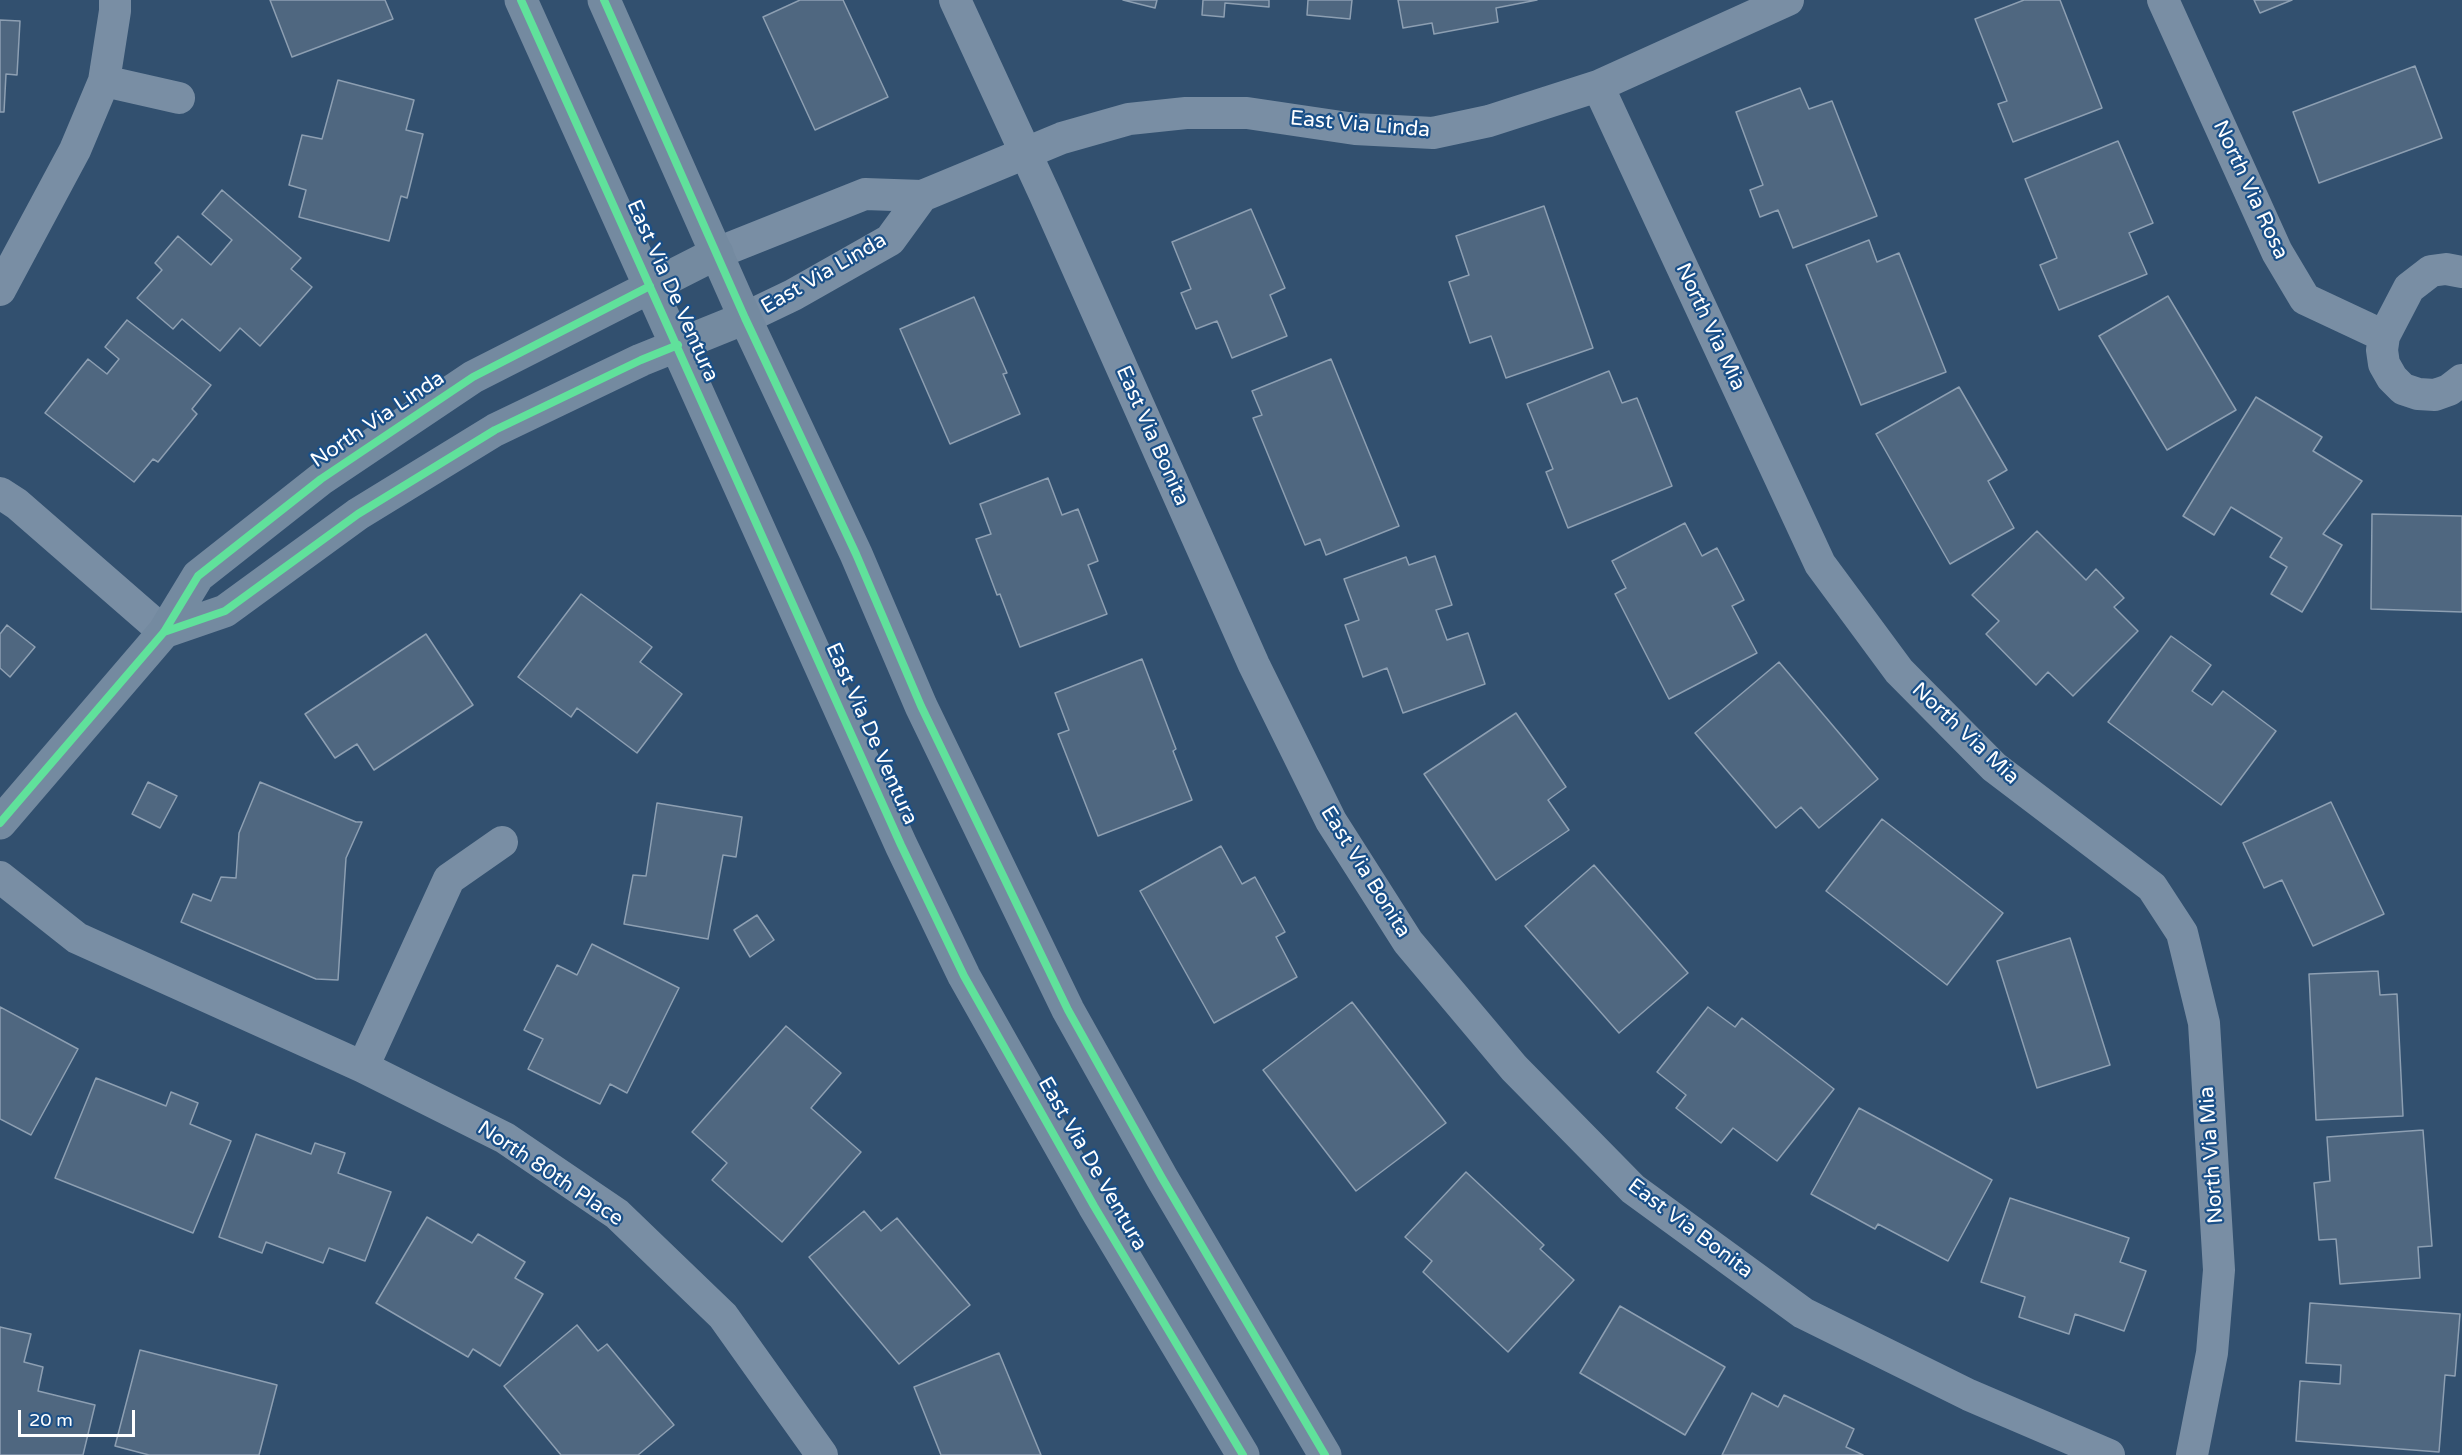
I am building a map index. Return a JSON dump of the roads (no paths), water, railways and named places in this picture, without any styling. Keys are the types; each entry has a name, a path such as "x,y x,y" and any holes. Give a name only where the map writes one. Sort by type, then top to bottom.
{"main road":[{"name":"East Via De Ventura","path":"521,0 901,844 964,976 1094,1206 1243,1455"},
{"path":"604,0 745,318 856,554 926,717 1068,1010 1162,1178 1325,1455"},
{"name":"North Via Linda","path":"0,823 164,632 198,576 321,479 473,377 717,253"},
{"path":"164,632 225,611 358,514 495,430 641,360 745,318"}],"street":[{"path":"0,290 75,150 104,81 115,0"},
{"name":"East Via Bonita","path":"955,0 1254,665 1331,821 1408,942 1514,1068 1633,1189 1652,1203 1803,1312 1969,1395 2109,1455"},
{"name":"East Via Linda","path":"717,253 865,194 922,196 1062,138 1129,119 1186,113 1247,113 1355,129 1433,133 1489,122 1598,86 1788,0"},
{"name":"North Via Rosa","path":"2163,0 2277,252 2305,299 2384,336"},
{"path":"104,81 179,98"},
{"name":"North Via Mia","path":"1598,86 1820,564 1899,671 1994,767 2152,887 2182,933 2204,1023 2219,1270 2212,1353 2192,1455"},
{"name":"East Via Linda","path":"745,318 793,295 890,240 922,196"},
{"path":"2462,272 2445,269 2431,271 2409,288 2384,336 2382,350 2384,364 2392,378 2403,388 2418,394 2434,395 2450,390 2462,380"},
{"path":"0,493 16,504 164,632"},
{"path":"363,1067 449,879 502,843"},
{"name":"North 80th Place","path":"0,877 77,938 363,1067 505,1138 617,1214 723,1316 822,1455"}]}
